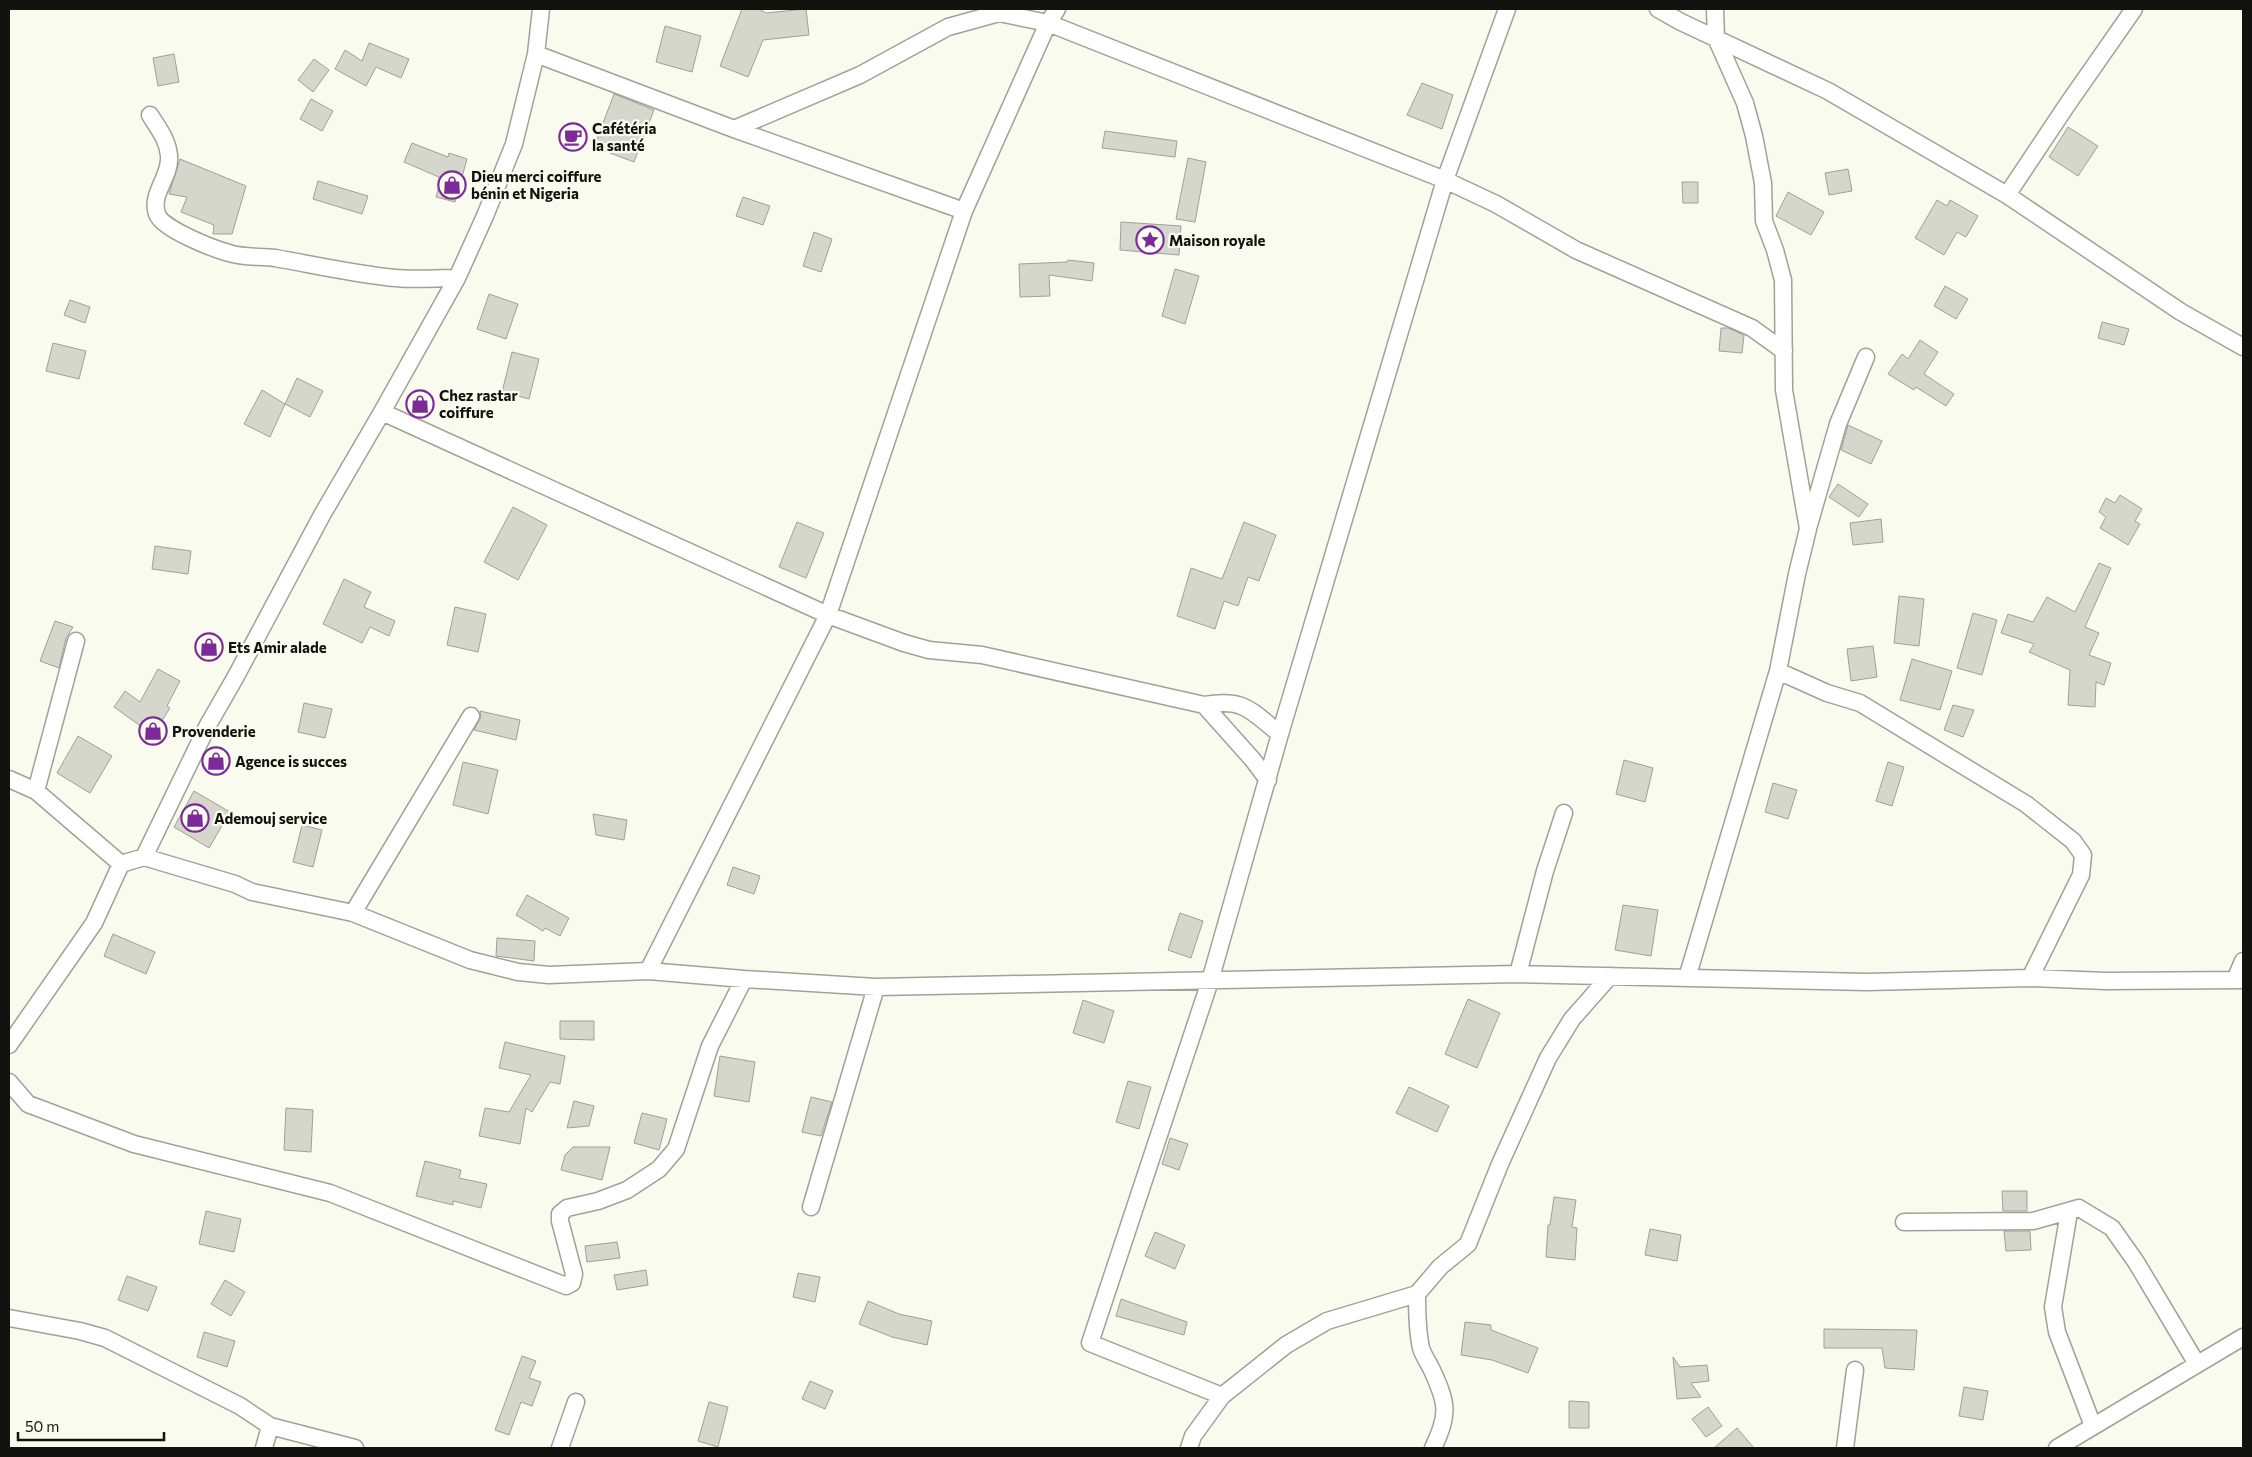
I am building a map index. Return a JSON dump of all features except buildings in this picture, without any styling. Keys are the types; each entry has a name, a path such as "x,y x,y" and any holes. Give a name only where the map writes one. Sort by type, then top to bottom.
{"street":[{"path":"144,857 208,725 322,515 382,412 456,278 485,216 514,144 536,54 541,9"},
{"path":"648,971 828,615 964,211 1048,23 1057,9"},
{"path":"1222,1396 1090,1343 1210,981 1280,734 1445,180 1507,9"},
{"path":"1658,9 1681,22 1828,91 2008,195 2181,312 2243,347"},
{"path":"1715,9 1716,38 1745,103 1754,136 1763,183 1764,221 1775,250 1783,280 1784,390 1808,529"},
{"path":"2008,195 2072,97 2134,9"},
{"path":"734,129 860,75 948,27 994,11 1048,23 1445,180 1496,204 1576,250 1752,328 1784,351"},
{"path":"536,54 734,129 964,211"},
{"path":"150,115 166,141 170,156 168,172 155,199 157,215 166,225 230,254 272,258 353,273 396,278 456,278"},
{"path":"1687,978 1778,671 1797,574 1838,424 1866,357"},
{"path":"382,412 828,615 904,643 929,650 982,655 1204,705 1224,702 1241,706 1280,734"},
{"path":"36,791 76,641"},
{"path":"1778,671 1827,693 1860,703 2026,804 2073,841 2083,855 2080,874 2030,978"},
{"path":"1204,705 1253,760 1268,780"},
{"path":"353,913 471,716"},
{"path":"9,779 36,791 121,864"},
{"path":"1518,974 1545,871 1564,812"},
{"path":"9,1045 94,923 121,864 144,857 235,884 252,892 353,913 470,960 518,972 549,975 648,971 744,980 876,987 1210,981 1340,976 1518,974 1867,982 2030,978 2106,981 2239,980 2243,961"},
{"path":"1189,1448 1193,1436 1222,1396 1286,1345 1327,1321 1417,1294 1440,1267 1468,1244 1500,1164 1548,1058 1572,1019 1610,976"},
{"path":"9,1082 28,1104 134,1144 330,1193 566,1286 572,1283 574,1274 560,1221 560,1214 567,1208 598,1201 627,1190 659,1169 676,1150 710,1046 744,980"},
{"path":"811,1207 876,987"},
{"path":"1904,1222 2033,1221 2079,1208 2112,1228 2136,1262 2197,1364"},
{"path":"2069,1212 2053,1307 2057,1332 2094,1426"},
{"path":"1417,1294 1417,1323 1422,1349 1443,1395 1446,1414 1441,1432 1433,1448"},
{"path":"9,1318 105,1338 240,1406 270,1426 355,1448"},
{"path":"2057,1448 2243,1337"},
{"path":"1845,1448 1855,1370"},
{"path":"560,1448 576,1402"},
{"path":"264,1448 270,1426"}],"place":[{"name":"Cafétéria la santé","path":"573,137"},
{"name":"Dieu merci coiffure bénin et Nigeria","path":"452,185"},
{"name":"Maison royale","path":"1150,240"},
{"name":"Chez rastar coiffure","path":"420,404"},
{"name":"Ets Amir alade","path":"209,647"},
{"name":"Provenderie","path":"153,731"},
{"name":"Agence is succes","path":"216,761"},
{"name":"Ademouj service","path":"195,818"}]}
